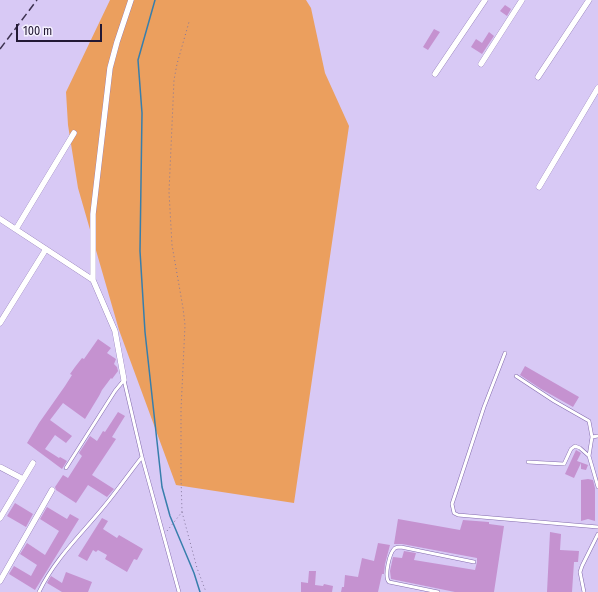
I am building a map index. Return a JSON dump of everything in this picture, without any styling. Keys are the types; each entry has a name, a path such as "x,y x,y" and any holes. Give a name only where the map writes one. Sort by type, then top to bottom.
{"street":[{"path":"124,380 115,331 93,280 94,214 110,68 131,0"},
{"path":"435,74 485,0"},
{"path":"481,64 522,0"},
{"path":"538,77 587,2 579,0"},
{"path":"539,187 598,88"},
{"path":"16,229 74,133"},
{"path":"0,218 93,280"},
{"path":"0,323 46,249"},
{"path":"0,518 2,509 33,463"},
{"path":"0,467 23,479"},
{"path":"0,581 52,490"}],"lane":[{"path":"506,353 484,406 452,504 454,513 458,515 598,527"},
{"path":"516,376 554,401 588,419 592,437 589,456 598,487"},
{"path":"124,380 142,457 179,592"},
{"path":"66,468 115,391 124,380"},
{"path":"592,437 598,436"},
{"path":"528,462 564,464 574,446 580,448 589,456"},
{"path":"39,592 58,560 110,499 142,457"},
{"path":"584,592 580,572 598,534"},
{"path":"438,592 389,582 386,579 390,557 396,547 474,562"}],"path":[{"path":"189,22 174,80 169,192 172,245 185,325 181,410 182,512 197,568 206,592"},
{"path":"169,528 176,522 182,512"}],"shaded area":[{"path":"110,0 306,0 311,8 325,73 349,126 294,503 176,485 119,330 78,188 68,125 66,92"}],"building":[{"path":"505,5 511,9 507,16 500,11"},
{"path":"434,29 440,32 428,50 423,47"},
{"path":"489,32 494,36 482,54 471,47 476,39 482,43"},
{"path":"98,339 111,348 107,353 116,359 114,364 118,371 102,390 85,419 63,403 50,420 72,436 66,443 55,435 45,449 67,461 62,469 27,443 72,375 70,374 82,358 84,359"},
{"path":"525,366 579,397 573,407 520,375"},
{"path":"118,412 125,416 112,437 116,439 92,475 114,489 107,497 88,485 76,503 56,490 55,487 63,475 68,478 82,456 79,453 90,436 97,441 103,431 105,432"},
{"path":"576,450 581,453 577,461 588,465 586,470 581,469 581,463 574,478 565,474"},
{"path":"581,480 593,480 595,488 595,521 588,519 581,521"},
{"path":"15,503 33,514 26,527 7,516"},
{"path":"47,507 67,519 70,514 79,519 35,590 9,574 14,566 31,576 37,565 20,554 27,543 45,555 59,531 40,519"},
{"path":"102,518 108,521 103,529 117,538 119,535 143,549 137,560 134,559 127,572 105,559 107,555 98,550 96,552 93,550 87,561 78,556"},
{"path":"398,519 460,530 463,520 489,522 489,524 504,526 494,592 455,592 391,579 390,571 393,557 402,558 404,551 416,553 414,560 475,570 477,562 477,558 402,544 394,544"},
{"path":"550,532 561,534 560,550 579,551 578,562 574,562 572,592 547,592"},
{"path":"378,543 390,545 384,574 382,574 378,592 341,592 342,587 344,587 345,575 358,577 362,558 374,561"},
{"path":"309,571 316,571 315,585 323,586 324,584 333,586 332,592 301,592 301,582 308,583"},
{"path":"66,572 92,582 88,592 62,592 47,583 51,576 62,583"}],"waterway":[{"path":"155,0 138,60 142,113 140,251 145,332 162,487 170,516 194,573 200,592"}],"railway":[{"path":"0,49 37,0"}]}
